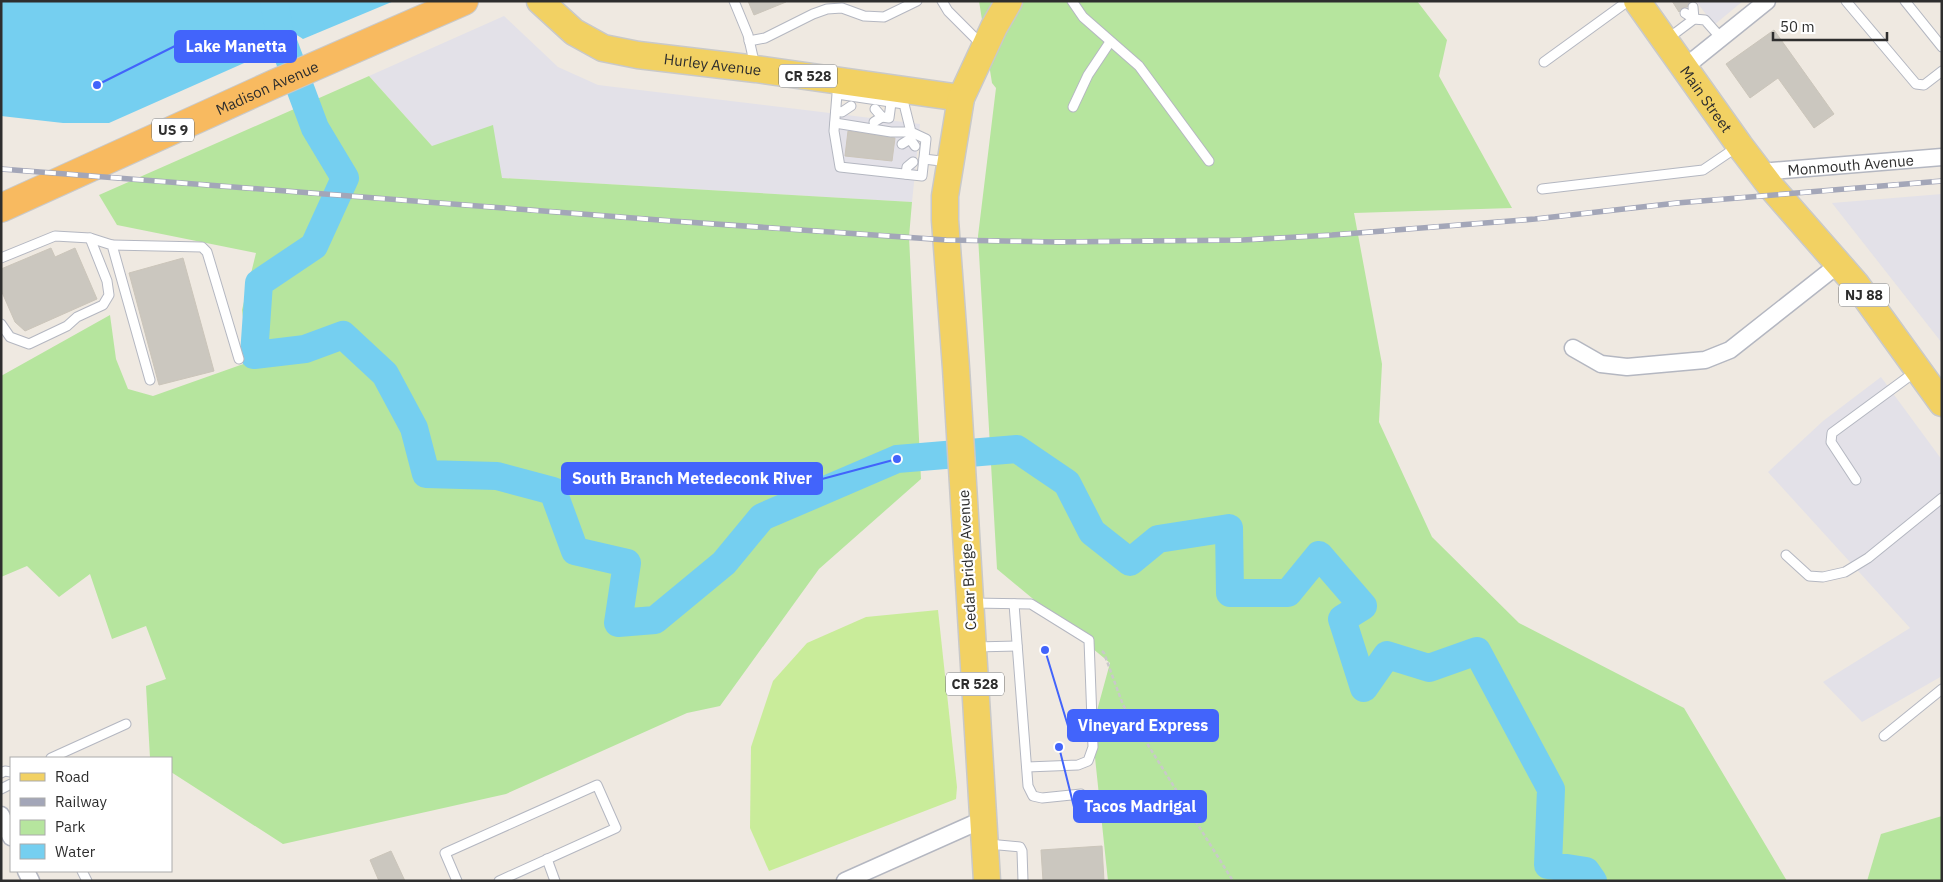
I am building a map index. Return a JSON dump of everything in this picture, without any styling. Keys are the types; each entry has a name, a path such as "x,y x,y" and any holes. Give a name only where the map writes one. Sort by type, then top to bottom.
{"highway":[{"name":"Madison Avenue","path":"1,208 274,84 421,22 464,1"}],"main road":[{"name":"Hurley Avenue","path":"540,1 574,32 603,48 638,55 756,69 900,99 961,98"},
{"path":"961,98 994,27 1010,1"},
{"name":"Main Street","path":"1638,1 1740,146 1778,194 1839,264"},
{"name":"CR 528","path":"951,162 961,98"},
{"name":"Cedar Bridge Avenue","path":"951,162 945,196 946,240 956,368 987,881"},
{"name":"NJ 88","path":"1839,264 1856,284 1942,403"}],"street":[{"path":"1686,67 1767,1"},
{"name":"Monmouth Avenue","path":"1760,172 1942,157"},
{"path":"1573,348 1601,364 1627,367 1705,360 1730,350 1839,264"},
{"path":"1,815 10,835"},
{"path":"845,881 985,832"}],"lane":[{"path":"734,1 749,41 756,69"},
{"path":"749,41 765,38 812,14 827,9 842,8 864,16 884,17 917,1"},
{"path":"942,1 948,11 984,48"},
{"path":"1072,1 1083,17 1139,66 1209,161"},
{"path":"1544,62 1628,1"},
{"path":"1846,1 1916,84 1924,85 1942,71"},
{"path":"1904,1 1942,47"},
{"path":"1693,7 1694,19"},
{"path":"1685,13 1694,19 1705,20 1721,38"},
{"path":"1666,41 1694,19"},
{"path":"1073,108 1088,75 1110,42"},
{"path":"835,123 891,132 909,140 926,139 922,176 907,166 840,167 834,132 835,123 839,112 837,87"},
{"path":"876,109 878,119 889,118 900,99"},
{"path":"900,99 909,140"},
{"path":"839,112 851,106"},
{"path":"839,112 850,119"},
{"path":"1542,189 1703,170 1740,146"},
{"path":"924,159 951,162"},
{"path":"1,258 55,236 90,238 112,245 202,247 208,252 239,360"},
{"path":"1,324 10,337 29,344 67,326 77,317 103,305 109,295 107,281 90,238"},
{"path":"112,245 150,380"},
{"path":"1856,480 1831,442 1832,433 1918,370"},
{"path":"1786,555 1809,576 1823,578 1845,572 1868,558 1942,498"},
{"path":"969,603 1031,604 1089,640 1092,748 1088,761 1078,765 1027,767"},
{"path":"1014,604 1028,786 1034,796 1042,798 1081,794"},
{"path":"972,647 1017,646"},
{"path":"1884,736 1942,689"},
{"path":"53,757 126,724"},
{"path":"457,881 445,853 597,785 616,828 499,881"},
{"path":"985,832 1020,847 1022,851 1023,881"},
{"path":"547,859 555,881"}],"path":[{"path":"1089,640 1104,653 1123,705 1233,881"}],"shaded area":[{"path":"1696,1 1743,1 1714,25"},
{"path":"504,16 558,67 598,85 920,124 912,202 502,178 432,146 369,76"},
{"path":"1942,194 1942,343 1832,203"},
{"path":"1881,377 1942,460 1942,676 1862,722 1823,682 1910,628 1768,472 1823,421"}],"green space":[{"path":"979,1 1417,1 1447,40 1439,76 1512,208 1354,213 1382,364 1379,422 1432,537 1519,623 1684,708 1787,881 1108,881 1092,729 1110,663 997,569 978,236 996,88 992,83"},
{"path":"369,76 432,146 493,125 502,178 912,202 909,237 921,479 819,569 720,706 687,713 506,794 283,844 172,773 172,757 150,757 146,686 166,679 146,626 112,639 90,574 59,597 27,566 1,577 1,376 110,315 116,359 128,389 153,396 249,362 242,310 256,253 117,225 99,195"},
{"path":"938,610 957,787 956,799 769,871 750,828 751,747 773,681 807,643 866,617"},
{"path":"1942,816 1942,881 1867,881 1881,834"}],"water":[{"path":"1,1 394,1 303,39 290,32 281,33 277,36 272,55 262,55 109,123 63,123 1,116"}],"building":[{"path":"748,1 786,1 786,2 754,15"},
{"path":"1672,1 1691,1 1687,7 1682,8 1679,12"},
{"path":"1774,30 1834,114 1814,128 1778,78 1750,98 1726,64"},
{"path":"848,131 895,138 892,161 845,156"},
{"path":"51,248 55,257 75,248 97,299 25,331 15,322 1,290 1,269"},
{"path":"183,258 214,371 159,385 129,273"},
{"path":"1102,846 1104,881 1043,881 1041,850"},
{"path":"391,851 405,881 379,881 370,860"}],"waterway":[{"path":"274,1 280,34 315,128 345,178 314,246 259,283 254,355 305,349 343,335 385,374 414,428 426,474 497,476 553,491 575,551 627,563 618,623 655,620 724,563 762,517 897,459 1017,449 1067,483 1092,532 1130,562 1158,539 1229,528 1230,593 1288,593 1319,555 1363,606 1342,619 1364,688 1387,655 1429,668 1477,651 1551,789 1548,865 1586,871 1593,881"}],"railway":[{"path":"1,169 672,221 946,240 1057,242 1243,240 1332,235 1535,219 1677,203 1942,181"}],"place":[{"name":"Lake Manetta","path":"97,85"},
{"name":"South Branch Metedeconk River","path":"897,459"},
{"name":"Vineyard Express","path":"1045,650"},
{"name":"Tacos Madrigal","path":"1059,747"}]}
